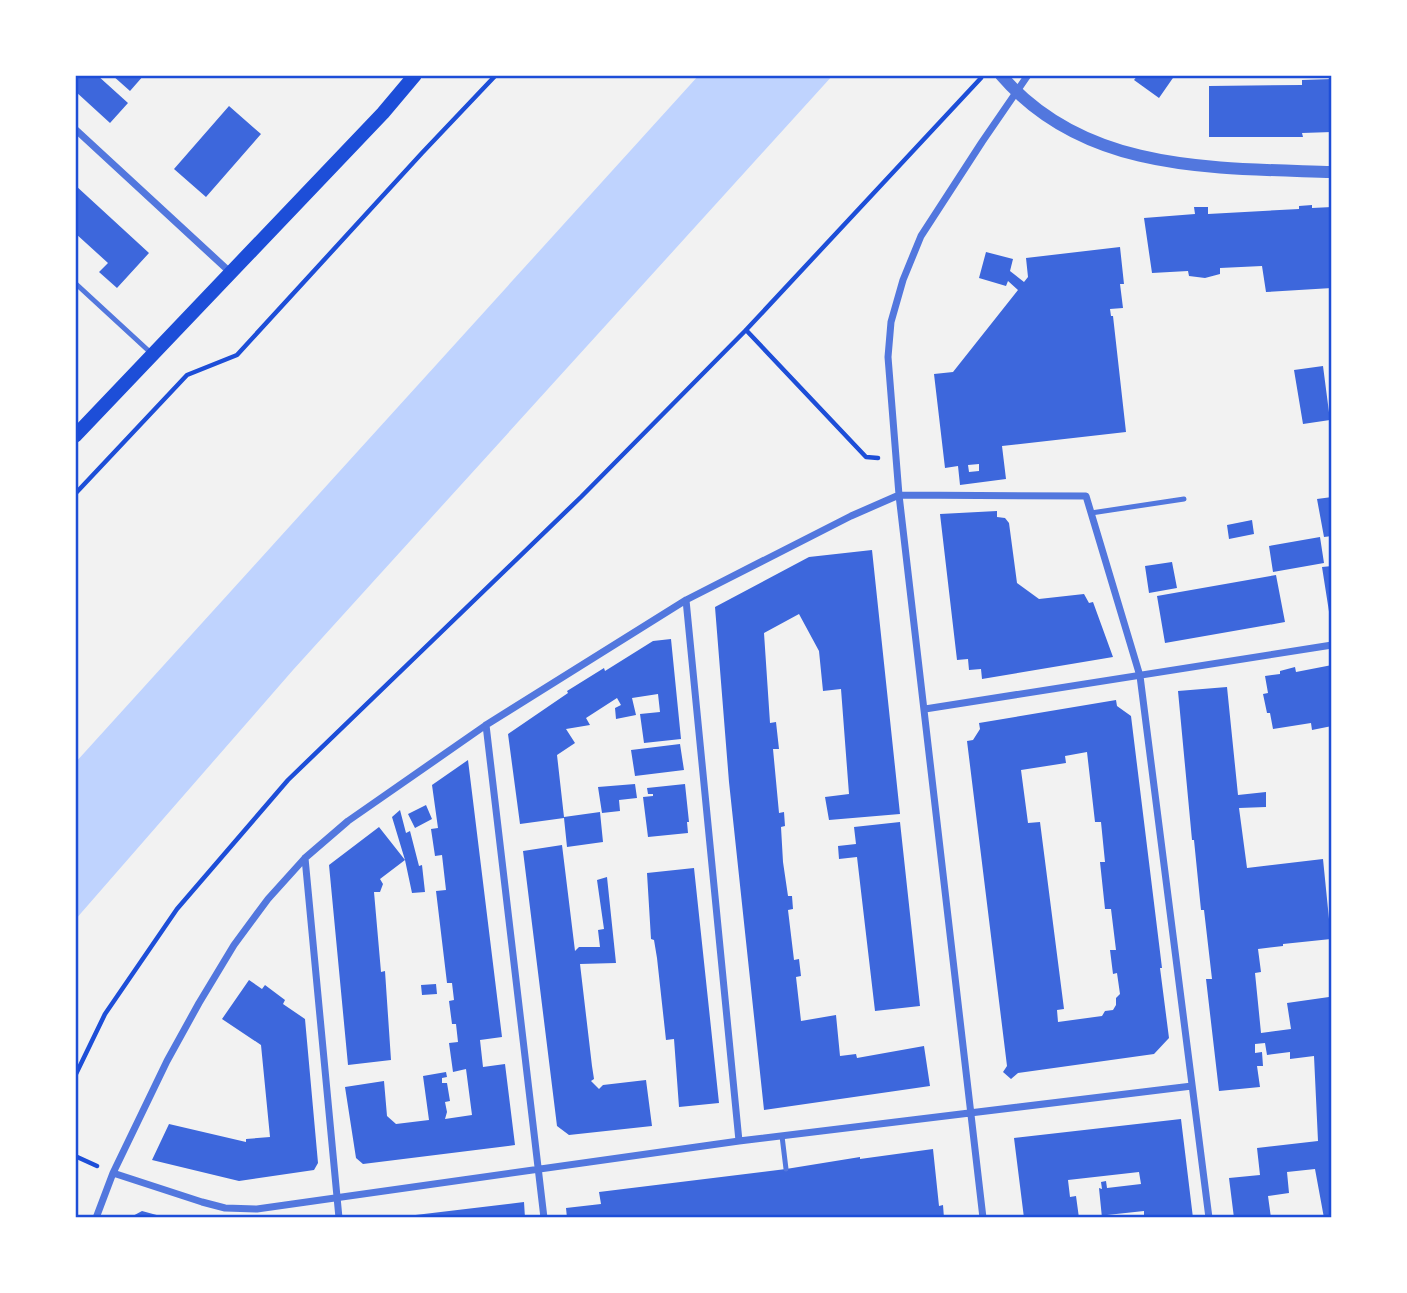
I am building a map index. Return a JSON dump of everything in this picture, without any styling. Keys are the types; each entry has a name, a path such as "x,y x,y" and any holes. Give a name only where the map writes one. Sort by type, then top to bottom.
{"main road":[{"path":"75,436 232,274 383,113 415,75"}],"street":[{"path":"1001,75 1015,92 1069,129 1108,147 1146,159 1200,167 1332,172"},
{"path":"983,1218 899,495 888,357 891,322 922,236 1028,75"},
{"path":"75,129 232,274"},
{"path":"96,1218 113,1173 198,1003 268,899 305,858 348,821 486,725 686,600 851,516 899,495 1086,496 1140,676 1209,1218"},
{"path":"686,600 739,1141"},
{"path":"925,709 1332,645"},
{"path":"486,725 544,1218"},
{"path":"305,858 339,1218"},
{"path":"113,1173 225,1208 257,1209 739,1141 1192,1086"}],"lane":[{"path":"75,283 153,355"},
{"path":"1091,513 1184,499"},
{"path":"782,1136 786,1169"}],"path":[{"path":"75,494 187,375 237,355 496,75"},
{"path":"75,1076 105,1014 177,909 288,780 581,497 746,330 984,75"},
{"path":"746,330 866,457"}],"water":[{"path":"699,75 833,75 293,670 75,920 75,763"}],"building":[{"path":"75,75 97,75 128,103 110,123 75,91"},
{"path":"112,75 144,75 130,91"},
{"path":"1138,75 1175,75 1159,98 1134,80"},
{"path":"1332,79 1332,132 1302,133 1303,137 1209,137 1209,86 1302,85 1302,80"},
{"path":"229,106 261,134 206,197 174,169"},
{"path":"75,185 149,253 117,288 99,272 108,263 75,233"},
{"path":"1312,205 1312,208 1332,207 1332,288 1266,292 1262,266 1220,268 1220,274 1205,278 1189,276 1188,271 1152,273 1144,218 1195,214 1194,207 1208,207 1208,214 1299,209 1299,206"},
{"path":"1120,247 1124,284 1120,284 1123,308 1110,309 1126,432 1002,446 1006,479 960,485 958,466 945,468 934,374 953,372 1018,290 1008,281 1006,286 979,278 986,252 1013,259 1010,271 1024,282 1028,277 1026,258","holes":["979,464 979,471 969,472 968,465"]},
{"path":"1323,366 1330,420 1303,424 1294,370"},
{"path":"1332,497 1332,536 1324,537 1317,499"},
{"path":"997,511 997,517 1005,518 1009,523 1017,583 1039,599 1084,594 1089,603 1093,602 1113,657 982,679 981,669 969,670 968,659 957,660 940,514"},
{"path":"1252,520 1254,534 1229,539 1227,525"},
{"path":"1320,537 1324,563 1273,572 1269,546"},
{"path":"872,550 900,814 829,820 825,797 849,794 841,689 823,691 819,651 799,614 764,633 770,723 776,722 779,749 773,749 779,813 784,812 785,826 781,827 783,862 788,896 792,896 793,909 788,910 794,960 799,959 801,976 796,977 801,1021 836,1015 840,1056 856,1054 857,1058 924,1046 930,1086 764,1110 729,782 715,607 809,557"},
{"path":"1172,562 1177,588 1149,593 1145,566"},
{"path":"1332,566 1332,618 1330,618 1322,567"},
{"path":"1276,575 1285,622 1165,643 1157,596"},
{"path":"671,639 681,739 644,743 640,714 660,712 658,694 632,698 636,715 616,719 615,708 621,705 617,698 586,718 590,725 566,729 575,743 557,755 564,817 600,812 603,842 567,847 564,818 520,824 508,734 604,668 605,671 653,641"},
{"path":"1332,665 1332,726 1312,730 1311,723 1273,729 1263,694 1268,693 1265,676 1280,674 1280,671 1295,667 1296,672"},
{"path":"1227,687 1238,795 1266,792 1266,807 1239,808 1247,868 1323,859 1331,939 1258,949 1261,972 1255,973 1261,1033 1291,1029 1287,1003 1329,997 1332,1015 1332,1218 1324,1218 1315,1169 1287,1172 1289,1193 1268,1196 1271,1218 1234,1218 1229,1178 1260,1175 1257,1148 1318,1141 1314,1056 1290,1059 1290,1052 1267,1055 1265,1043 1255,1044 1255,1053 1262,1052 1263,1066 1257,1066 1260,1087 1219,1091 1206,979 1212,979 1192,840 1178,691"},
{"path":"1116,700 1117,706 1131,716 1169,1038 1154,1054 1018,1073 1011,1079 1003,1072 1007,1066 967,741 973,740 980,729 979,723","holes":["1087,752 1095,822 1101,822 1105,862 1100,862 1105,909 1111,909 1116,950 1110,950 1113,974 1117,973 1120,994 1113,1010 1105,1011 1102,1016 1058,1022 1057,1010 1064,1009 1040,822 1028,823 1021,770 1066,763 1065,756"]},
{"path":"680,744 684,770 635,776 631,750"},
{"path":"468,760 502,1037 480,1040 483,1067 505,1064 515,1145 363,1164 356,1158 345,1087 384,1081 387,1116 396,1124 429,1120 423,1076 446,1072 447,1077 442,1078 442,1083 447,1083 450,1101 445,1102 445,1119 472,1115 466,1069 453,1072 449,1043 458,1042 456,1024 452,1024 449,1001 454,1000 452,983 447,983 436,891 446,890 442,855 435,856 431,829 438,828 432,785"},
{"path":"635,784 637,798 619,800 620,811 602,813 598,787"},
{"path":"685,784 688,833 648,837 643,797 653,794 648,794 647,788"},
{"path":"426,805 432,819 415,828 408,814"},
{"path":"400,810 406,833 410,831 419,866 422,865 425,892 412,893 392,817"},
{"path":"900,822 920,1006 875,1011 857,857 839,859 838,846 856,844 854,827"},
{"path":"379,827 405,860 380,879 383,884 380,892 374,892 381,972 385,971 391,1060 348,1065 329,865"},
{"path":"562,845 575,951 579,947 600,947 598,930 604,929 597,880 607,877 616,963 580,964 594,1079 591,1081 599,1089 603,1085 646,1080 652,1126 569,1135 557,1126 523,851"},
{"path":"694,868 719,1103 679,1107 674,1039 666,1040 657,958 654,940 651,939 647,873"},
{"path":"249,980 262,989 265,985 285,1000 283,1004 305,1019 318,1163 314,1170 239,1181 152,1160 169,1124 246,1142 246,1139 270,1137 261,1045 222,1019"},
{"path":"436,984 437,994 422,995 421,985"},
{"path":"1181,1119 1193,1218 1144,1218 1144,1211 1107,1215 1107,1218 1102,1218 1099,1188 1102,1189 1101,1182 1106,1181 1107,1188 1141,1184 1139,1172 1068,1180 1070,1197 1076,1196 1079,1218 1024,1218 1014,1138"},
{"path":"933,1149 939,1206 943,1205 944,1218 567,1218 566,1208 601,1204 599,1192"},
{"path":"524,1202 525,1218 407,1218 407,1216"},
{"path":"142,1211 164,1217 129,1218"}]}
